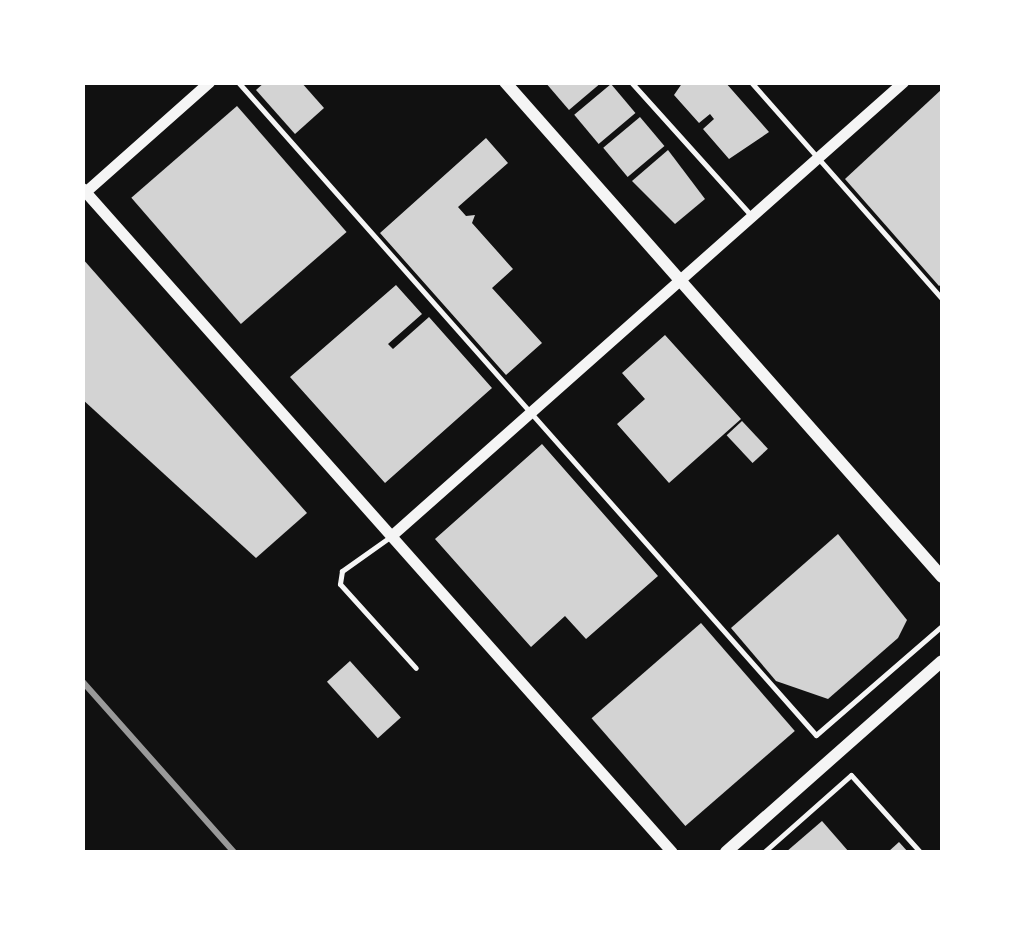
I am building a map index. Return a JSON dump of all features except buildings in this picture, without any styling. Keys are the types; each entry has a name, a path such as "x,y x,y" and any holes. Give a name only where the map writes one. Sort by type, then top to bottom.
{"main road":[{"path":"504,82 942,577"},
{"path":"726,852 942,661"}],"street":[{"path":"210,82 84,190 672,852"},
{"path":"392,535 903,82"}],"lane":[{"path":"238,82 816,735 942,626"},
{"path":"631,82 752,216"},
{"path":"751,82 942,299"},
{"path":"392,535 342,571 340,584 416,668"},
{"path":"764,852 851,776 920,852"}],"railway":[{"path":"82,681 234,852"}]}
